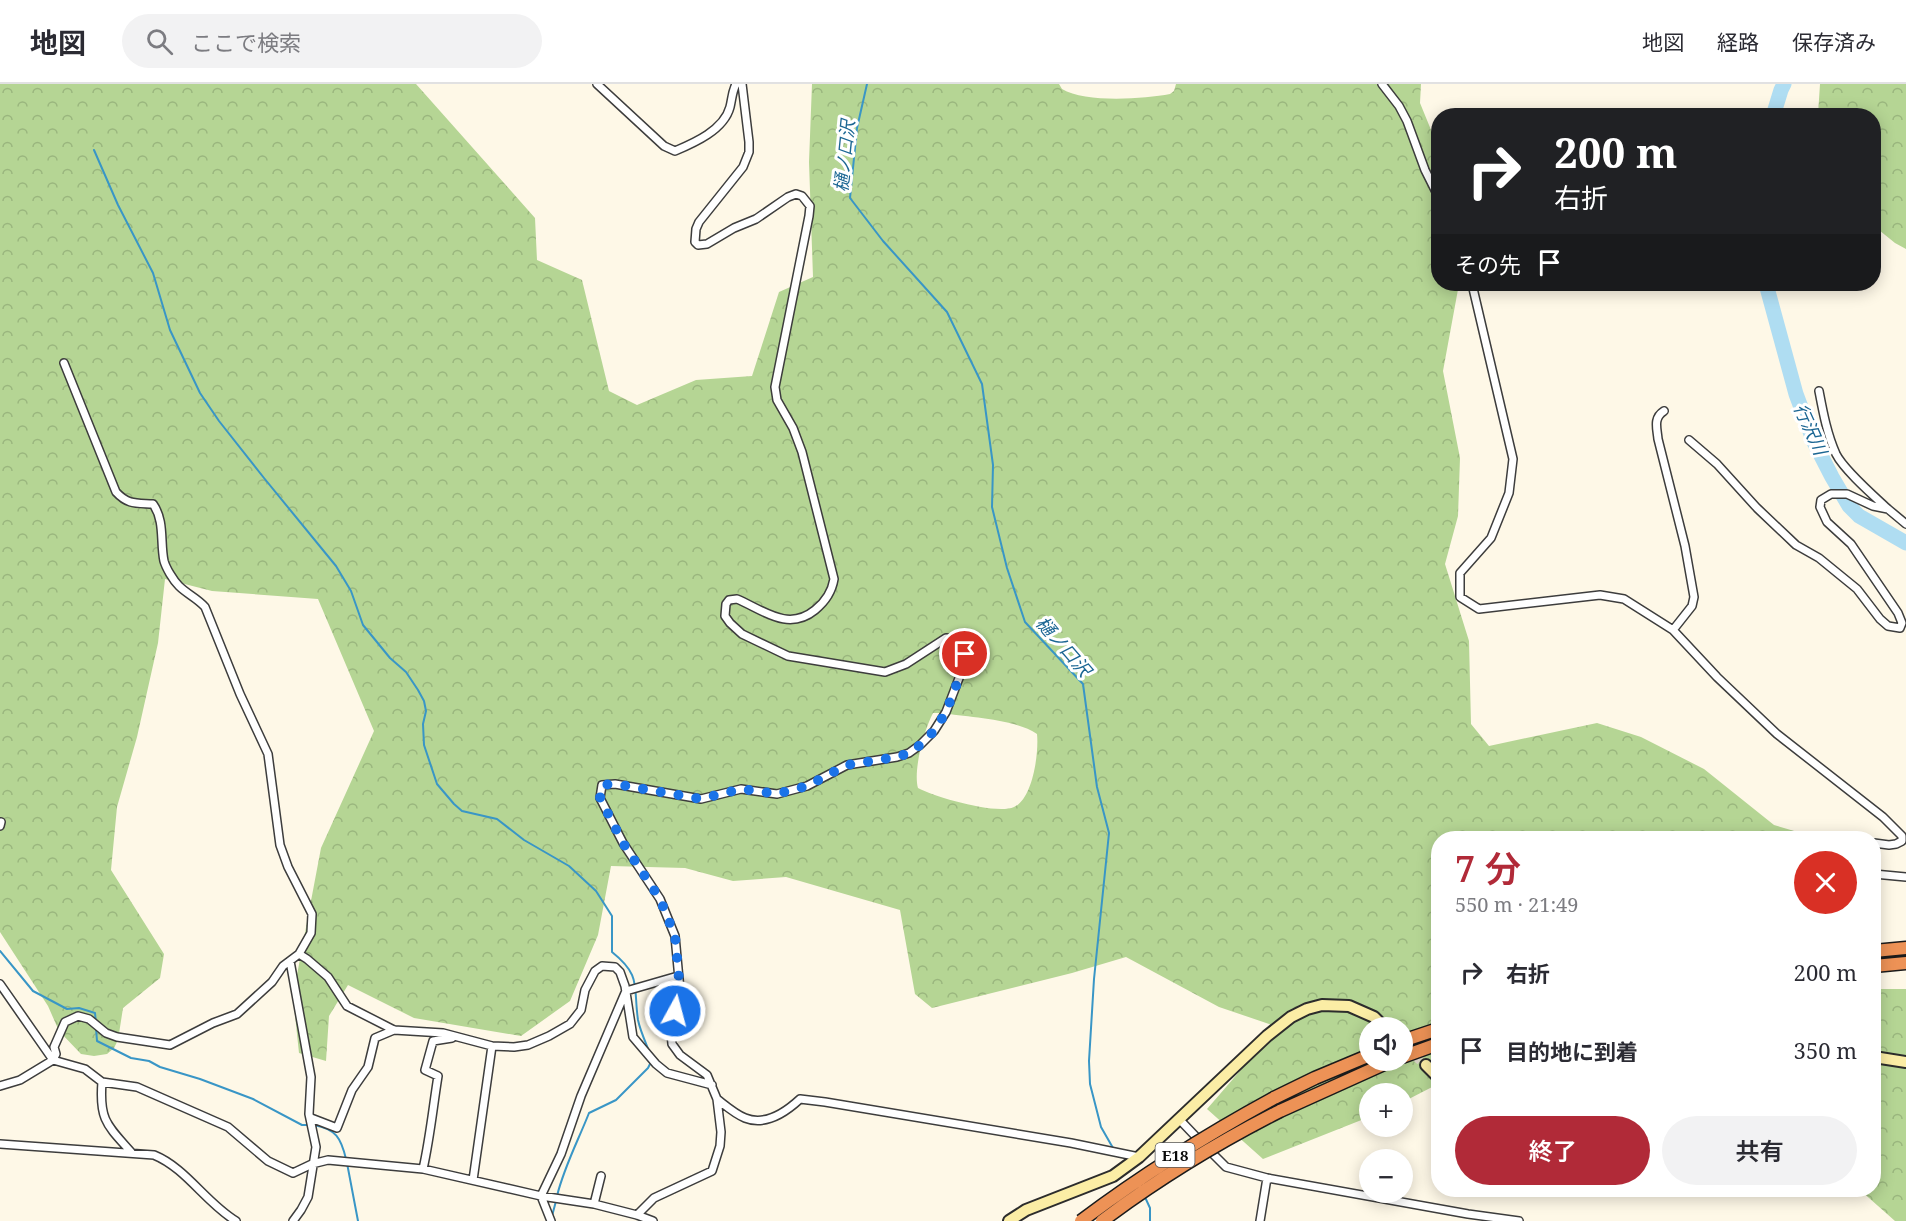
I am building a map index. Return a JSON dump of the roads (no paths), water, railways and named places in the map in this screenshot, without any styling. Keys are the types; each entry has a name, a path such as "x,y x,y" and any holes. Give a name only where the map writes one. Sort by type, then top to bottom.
{"highway":[{"path":"1881,950 1906,948"},
{"path":"1881,965 1906,963"},
{"path":"1413,1037 1431,1031"},
{"path":"1413,1053 1431,1047"},
{"name":"E18","path":"1081,1221 1157,1166 1198,1141 1274,1098 1359,1060"},
{"name":"E18","path":"1101,1221 1203,1153 1280,1110 1368,1071"}],"street":[{"path":"597,84 664,146 675,151 690,145 718,127 730,110 736,84"},
{"path":"637,1215 654,1198 712,1171 720,1146 721,1132 717,1099 707,1075 680,1055 672,1044 671,1032 680,990 675,936 660,899 623,843 600,798 602,785 615,784 701,799 741,789 777,794 807,786 847,765 909,753 934,731 946,712 961,673 965,654 956,639 946,638 906,664 885,672 788,656 742,634 725,616 726,604 729,600 737,599 780,619 791,621 801,618 812,613 822,604 834,579 802,452 793,428 777,400 775,387 809,216 808,201 802,196 793,195 756,219 734,228 707,244 698,245 695,242 699,222 743,167 749,152 742,84"},
{"path":"1382,84 1407,121 1431,182"},
{"path":"1474,291 1513,459 1509,494 1491,538 1460,573 1460,597 1479,609 1600,595 1624,599 1673,630 1717,677 1777,734 1883,817 1902,836 1902,840 1896,844 1881,843"},
{"path":"46,1051 54,1047 65,1022 78,1016 89,1019 106,1033 117,1037 170,1046 213,1023 237,1014 272,982 283,966 299,954 311,933 312,914 288,867 280,845 268,754 236,685 205,607 198,599 178,586 167,568 164,561 161,524 156,507 153,504 124,501 116,492 64,363"},
{"path":"1819,391 1827,428 1837,456 1865,488 1906,524"},
{"path":"1664,411 1659,414 1656,421 1658,439 1685,546 1694,597 1692,606 1673,630"},
{"path":"1689,440 1717,464 1757,508 1796,545 1819,558 1857,589 1888,626 1900,628 1902,623 1898,613 1876,579 1851,544 1827,522 1820,507 1821,500 1831,494 1847,494 1873,506 1888,509"},
{"path":"1881,875 1906,877"},
{"path":"299,954 328,977 347,1006 393,1030 443,1033 492,1046 514,1047 528,1045 559,1031 570,1023 580,1010 585,990 595,971 602,966 615,968 620,972 626,991 633,1037 656,1064 667,1073 712,1085"},
{"path":"290,961 310,1077 309,1114 316,1148 308,1197 293,1221"},
{"path":"626,991 678,976"},
{"path":"0,984 53,1060 85,1069 102,1082 137,1087 228,1127 268,1161 292,1173 312,1164 328,1161 423,1169 541,1196 594,1204 653,1221"},
{"path":"551,1221 541,1196 561,1154 581,1096 626,991"},
{"path":"1009,1221 1026,1210 1113,1176 1139,1157 1267,1036 1291,1017 1322,1005 1350,1006 1374,1017"},
{"path":"311,1118 337,1128 352,1090 368,1067 375,1038 393,1030"},
{"path":"423,1169 438,1076 425,1070 426,1064 433,1041 456,1037"},
{"path":"473,1180 492,1046"},
{"path":"0,1086 20,1080 53,1060 56,1054 54,1047"},
{"path":"1881,1058 1906,1062"},
{"path":"1426,1065 1431,1070"},
{"path":"102,1082 101,1108 105,1120 131,1152"},
{"path":"717,1099 745,1119 757,1121 788,1111 800,1099 1071,1143 1139,1157"},
{"path":"1179,1119 1226,1167 1267,1178 1468,1218 1519,1221"},
{"path":"0,1144 154,1155 164,1159 231,1220"},
{"path":"594,1204 601,1176"},
{"path":"1260,1221 1267,1178"}],"waterway":[{"name":"樋ノ口沢","path":"867,84 857,128 850,198 883,241 947,312 982,384 993,465 992,507 1007,568 1025,622 1083,684 1097,787 1109,833 1094,979 1089,1061 1090,1084 1101,1127 1113,1148"},
{"name":"行沢川","path":"1775,108 1784,84"},
{"path":"94,150 118,205 153,273 170,330 200,393 219,421 336,566 351,591 363,625 390,658 406,672 424,701 426,711 423,724 424,745 437,784 462,811 497,819 524,840 569,866 596,891 612,916 612,952 622,960 632,975 638,1020 649,1051"},
{"name":"行沢川","path":"1768,291 1796,394 1814,442 1832,477 1849,506 1859,516 1906,543"},
{"path":"0,951 33,991 67,1009 79,1008 95,1013 96,1023"},
{"path":"96,1028 97,1041 131,1058 149,1061 160,1067 253,1099 302,1125 308,1125"},
{"path":"557,1196 567,1164 589,1113 616,1100 648,1068 651,1062"},
{"path":"314,1125 328,1129 336,1136 342,1145 346,1159"},
{"path":"347,1163 358,1221"},
{"name":"樋ノ口沢","path":"1144,1195 1150,1208 1150,1221"},
{"path":"552,1216 556,1201"}],"tunnel":[{"path":"1413,1054 1426,1065"}]}
